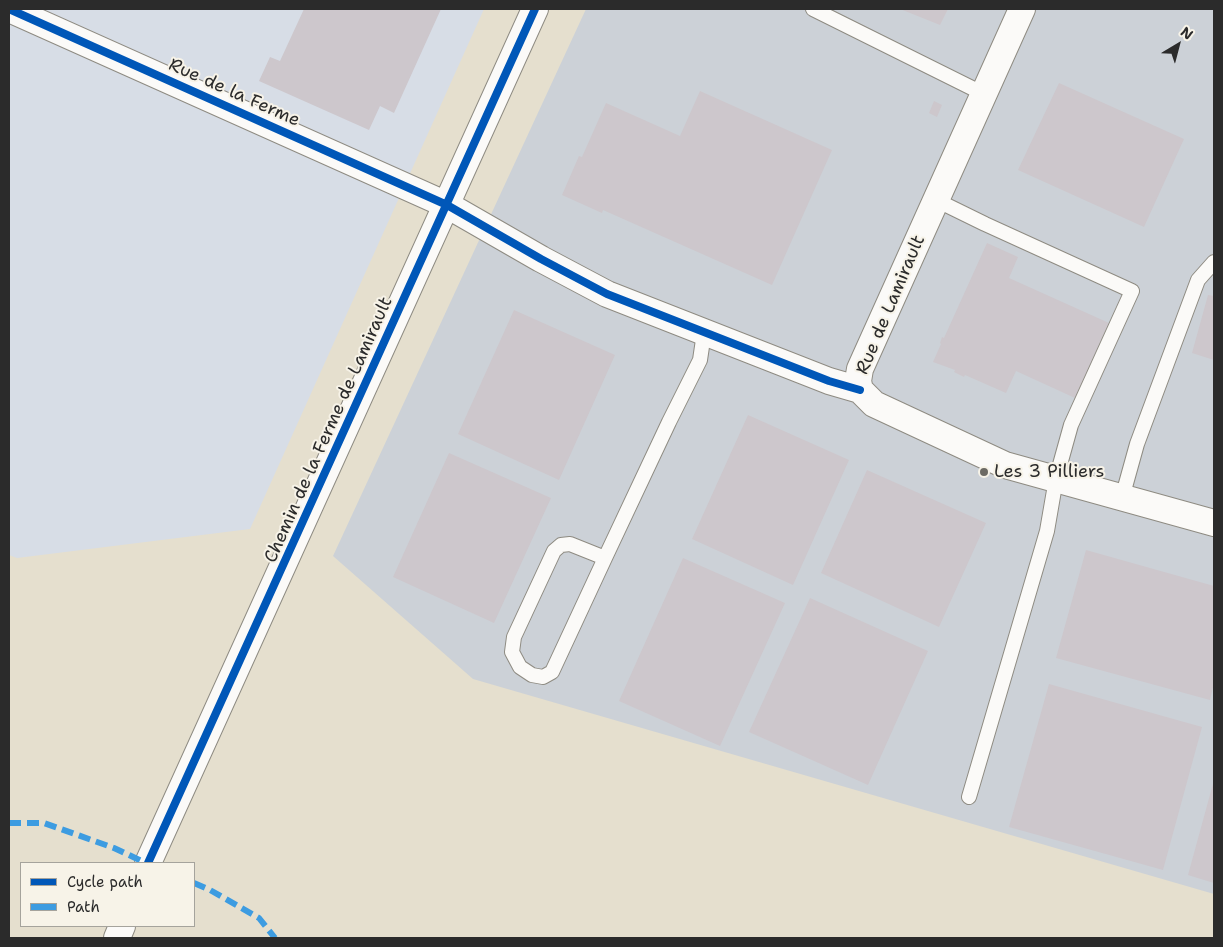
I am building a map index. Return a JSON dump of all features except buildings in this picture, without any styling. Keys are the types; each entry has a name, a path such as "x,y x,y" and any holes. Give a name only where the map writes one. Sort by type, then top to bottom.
{"street":[{"name":"Rue de la Ferme","path":"9,9 447,206 607,294 704,333 828,380 860,390"},
{"name":"Chemin de la Ferme de Lamirault","path":"148,862 535,9"},
{"name":"Rue de Lamirault","path":"1022,9 860,369 858,381 860,390 874,404 1005,465 1214,523"}],"lane":[{"path":"813,9 984,94"},
{"path":"936,200 1132,291 1071,425 1056,479 1047,530 970,797"},
{"path":"1122,498 1136,444 1198,280 1214,262"},
{"path":"605,558 570,544 561,545 554,551 514,637 512,652 520,667 532,675 543,677 552,672 673,413 700,360 704,333"}],"shaded area":[{"path":"9,9 484,9 250,529 17,558 9,555"},
{"path":"586,9 1214,9 1214,894 473,679 333,556"}],"marked path":[{"path":"9,823 44,823 114,848 144,862"},
{"path":"195,883 259,918 275,938"}],"cycle path":[{"path":"9,9 447,205 607,294 829,381 860,390"},
{"path":"148,862 535,9"}],"place":[{"name":"Les 3 Pilliers","path":"984,472"}]}
